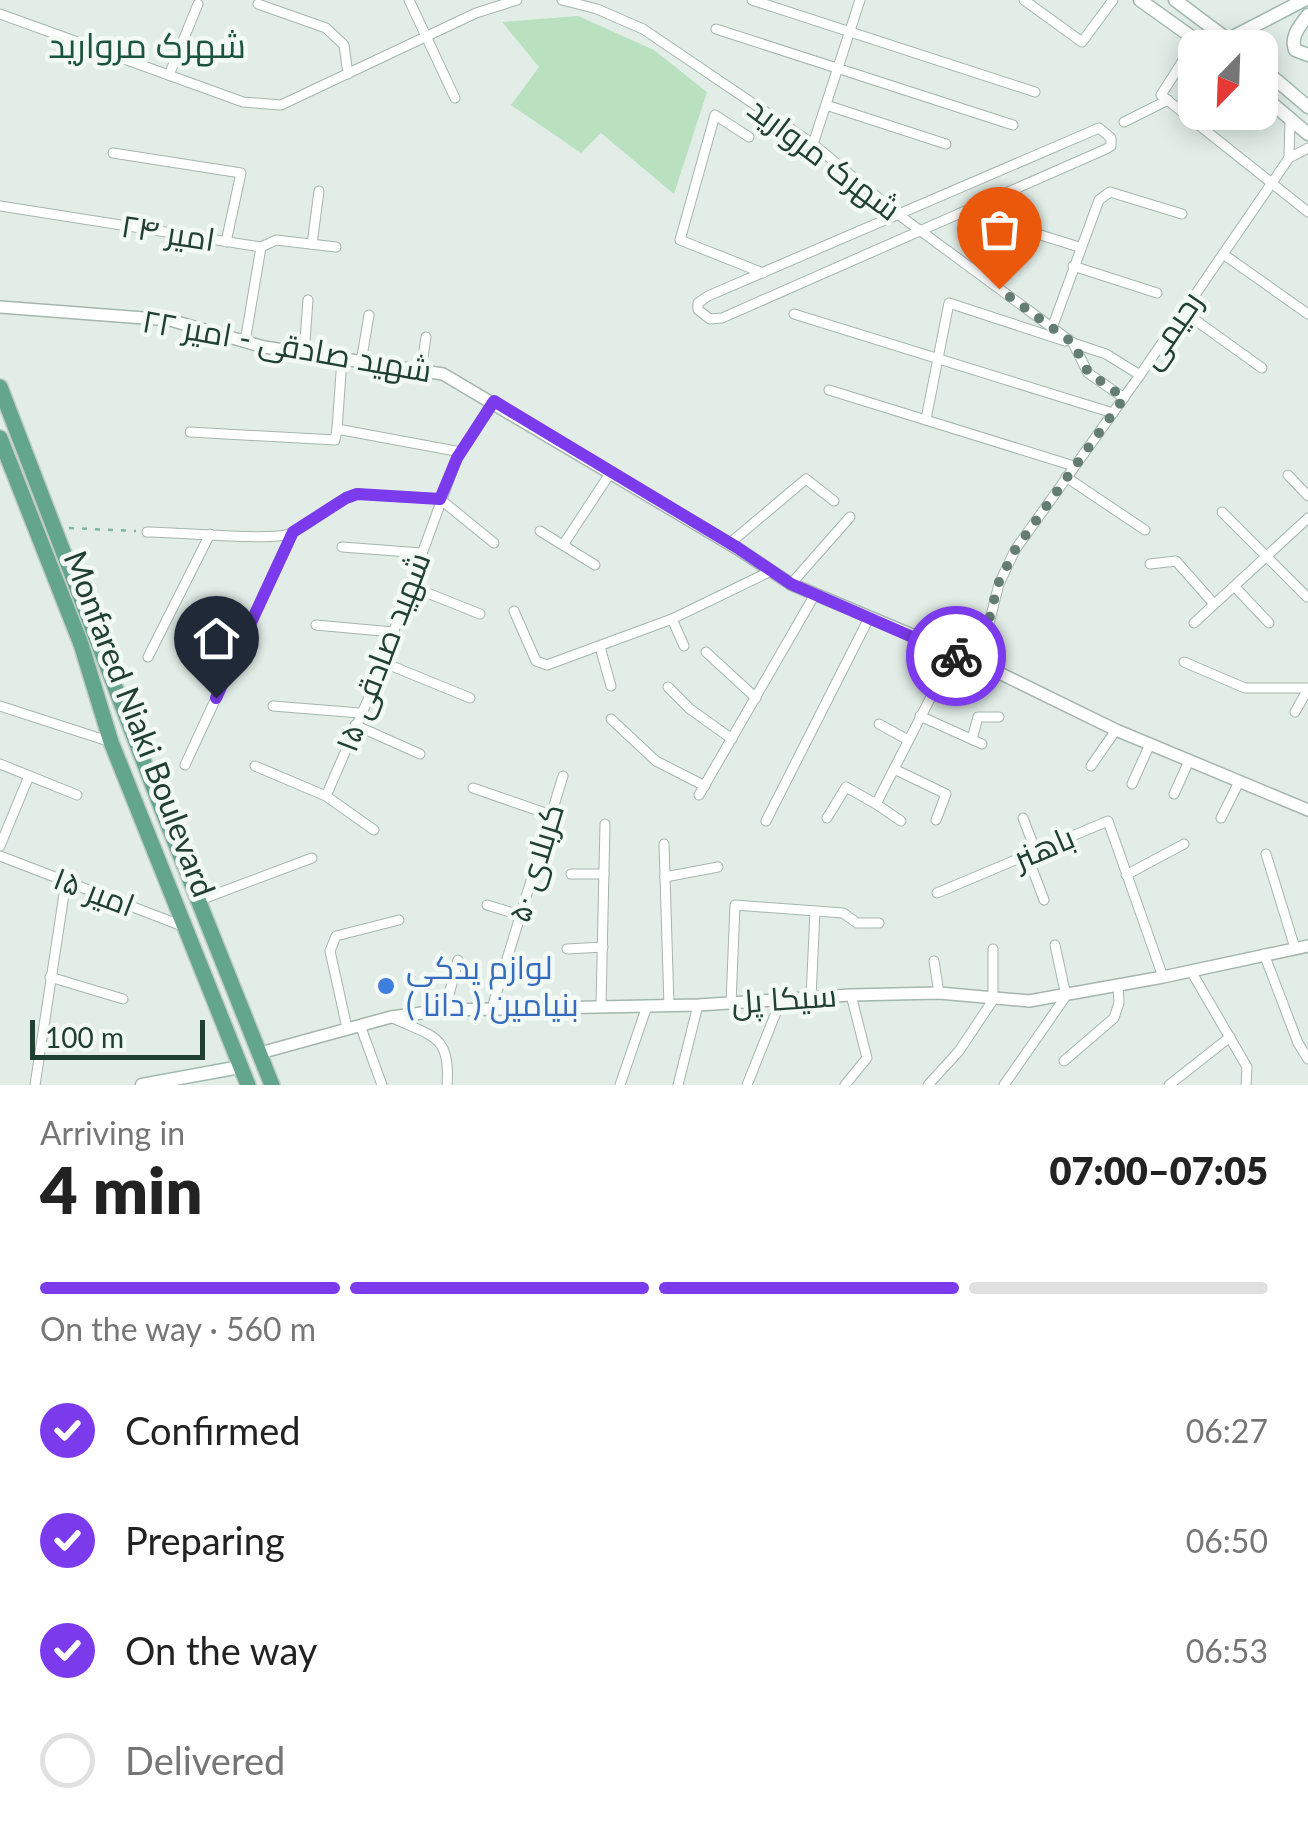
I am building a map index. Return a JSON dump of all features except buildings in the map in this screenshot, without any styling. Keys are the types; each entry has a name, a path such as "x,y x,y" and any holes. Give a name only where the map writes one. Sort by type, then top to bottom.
{"main road":[{"path":"1140,0 1182,30"},
{"path":"1175,0 1212,30"},
{"path":"1255,30 1304,0"},
{"path":"1308,15 1292,43 1295,50 1308,55"},
{"path":"1278,81 1308,107"},
{"path":"1278,109 1308,134"},
{"name":"Monfared Niaki Boulevard","path":"0,387 272,1085"},
{"name":"Monfared Niaki Boulevard","path":"0,438 81,644 111,742 248,1085"},
{"path":"142,822 163,812"},
{"path":"142,1085 240,1067"}],"street":[{"path":"409,0 455,98"},
{"path":"0,14 243,102 268,107 282,106 476,13 517,0"},
{"name":"شهرک مروارید","path":"562,0 598,4 644,30 813,144 898,215 1073,343 1106,354 1140,375"},
{"path":"752,0 1035,92"},
{"path":"813,144 860,0"},
{"path":"1024,0 1082,42 1113,0"},
{"path":"170,74 198,4"},
{"path":"258,4 326,28 344,46 348,74"},
{"path":"716,30 1013,125"},
{"path":"1124,122 1164,98 1178,78"},
{"path":"1164,98 1308,212"},
{"path":"826,105 946,144"},
{"path":"749,137 714,115 680,240 763,272"},
{"path":"1289,158 1290,119"},
{"path":"1099,128 1112,138 1106,150 722,318 710,319 698,310 698,304 708,296 898,215 1099,128"},
{"name":"رحیمی","path":"978,664 1006,566 1289,158 1308,148"},
{"path":"113,152 240,173 226,242"},
{"path":"312,244 319,191"},
{"path":"1052,328 1098,200 1110,192 1182,214"},
{"name":"امیر ۲۴","path":"0,206 261,247 276,240 336,247"},
{"path":"1015,227 1079,247"},
{"path":"245,342 261,247"},
{"path":"1223,254 1308,314"},
{"path":"1073,266 1157,293"},
{"path":"304,354 308,300"},
{"path":"926,419 949,303 1073,343"},
{"name":"شهید صادقی - امیر ۲۲","path":"0,307 170,320 304,354 443,374 494,401 814,596 1308,810"},
{"path":"1184,312 1262,368"},
{"path":"794,314 1113,413"},
{"path":"360,362 369,315"},
{"path":"422,371 426,338"},
{"name":"شهرک مروارید","path":"1073,343 1088,372 1124,398"},
{"path":"190,432 334,440 342,359"},
{"path":"829,390 1074,466"},
{"name":"شهید صادقی ۱۵","path":"326,796 394,632 440,499 461,452 494,401"},
{"path":"337,429 461,452"},
{"path":"563,546 611,472"},
{"path":"1288,475 1308,496"},
{"path":"1066,478 1145,530"},
{"path":"730,544 806,479 834,501"},
{"path":"148,532 284,536 357,494 440,499 494,543"},
{"path":"1222,512 1307,597"},
{"path":"791,584 850,517"},
{"path":"1194,623 1308,518"},
{"path":"540,531 596,565"},
{"path":"185,765 293,532"},
{"path":"148,657 210,534"},
{"path":"342,547 422,553"},
{"path":"1150,564 1176,561 1214,604"},
{"path":"514,611 536,661 546,665 672,619 771,571"},
{"path":"410,586 480,614"},
{"path":"1234,586 1269,623"},
{"path":"611,719 656,761 702,791 814,596"},
{"path":"766,821 869,618"},
{"path":"672,619 684,646"},
{"path":"316,625 394,632"},
{"path":"600,647 611,686"},
{"path":"706,652 756,698"},
{"path":"876,804 953,654"},
{"path":"382,662 470,698"},
{"path":"1184,662 1244,688 1308,688 1296,712"},
{"path":"668,687 690,709 732,739"},
{"path":"0,706 111,742"},
{"path":"273,706 360,713"},
{"path":"920,716 977,742 978,717 999,717"},
{"path":"880,724 908,740"},
{"path":"354,725 420,754"},
{"path":"1091,766 1116,730"},
{"path":"1132,784 1150,744"},
{"path":"1174,794 1189,761"},
{"path":"0,764 78,795"},
{"path":"255,766 326,796 374,830"},
{"path":"894,768 946,794 936,820"},
{"path":"0,846 29,776"},
{"name":"کربلای ۵۰","path":"492,1008 563,776"},
{"path":"1221,818 1239,782"},
{"path":"827,818 846,787 901,821"},
{"path":"473,788 551,815"},
{"path":"1023,818 1044,900"},
{"name":"باهنر","path":"937,893 1108,821 1163,978"},
{"path":"601,1006 605,824"},
{"path":"664,844 669,1006"},
{"path":"1126,875 1184,844"},
{"path":"1266,854 1301,947"},
{"name":"امیر ۱۵","path":"0,856 188,928"},
{"path":"200,900 312,858"},
{"path":"665,877 718,867"},
{"path":"571,874 604,874"},
{"path":"35,1085 66,881"},
{"path":"487,905 520,915"},
{"path":"732,1003 735,905 842,913 857,923 879,923"},
{"path":"810,998 815,911"},
{"path":"382,1085 354,1027 330,951 336,936 399,920"},
{"path":"1004,1085 1066,996 1055,945"},
{"name":"سیکا پل","path":"260,1053 391,1017 444,1010 669,1006 939,993 993,1000 1066,996 1301,947"},
{"path":"567,949 602,948"},
{"path":"928,1085 959,1051 993,1000 993,948"},
{"path":"1264,954 1298,1043 1308,1059"},
{"path":"444,1010 458,960"},
{"path":"934,960 939,993"},
{"path":"1192,971 1247,1067 1246,1085"},
{"path":"50,977 123,1000"},
{"path":"1064,1060 1114,1018 1119,1004 1118,986"},
{"path":"845,1085 867,1058 851,995"},
{"path":"747,1085 781,1000"},
{"path":"678,1085 698,1005"},
{"path":"620,1085 647,1006"},
{"path":"391,1017 445,1047 449,1059 447,1085"},
{"path":"1169,1085 1230,1037"}],"path":[{"path":"54,527 148,532"}],"green space":[{"path":"578,16 654,50 707,92 674,194 601,133 581,153 511,105 539,67 502,22"}],"way so far":[{"path":"956,656 978,664 998,584 1015,550 1124,398 1088,372 1073,343 999,289"}],"place":[{"name":"لوازم یدکی بنیامین ( دانا )","path":"386,986"}],"district":[{"name":"شهرک مروارید","path":"147,46"}],"route":[{"path":"216,698 293,532 357,494 440,499 457,458 494,401 791,584 956,656"}]}
